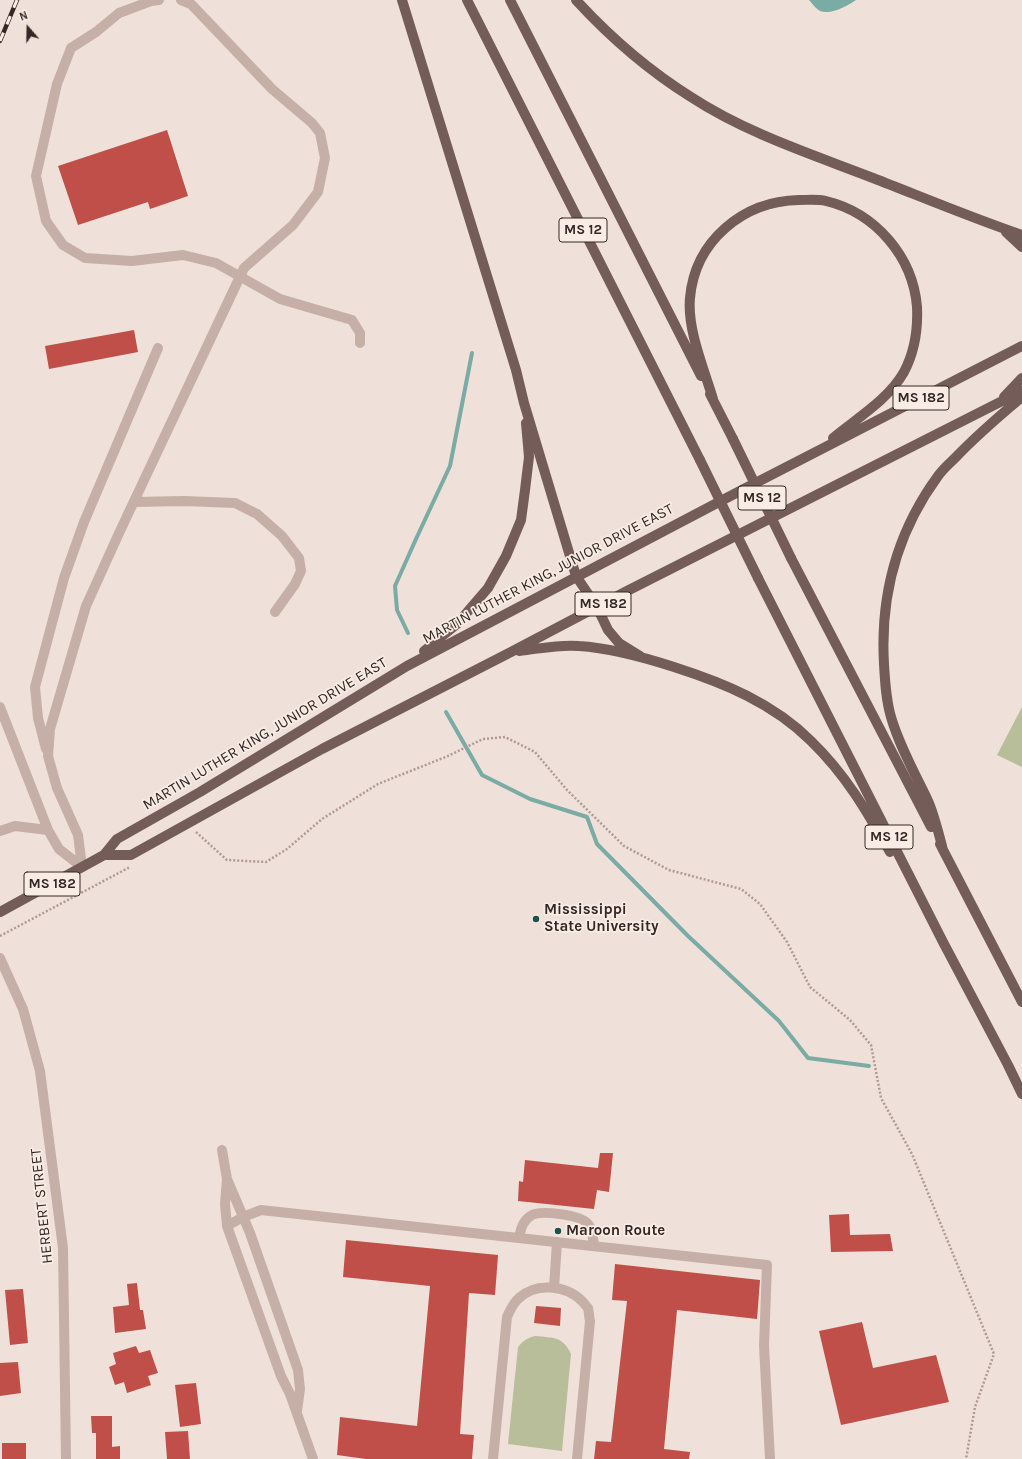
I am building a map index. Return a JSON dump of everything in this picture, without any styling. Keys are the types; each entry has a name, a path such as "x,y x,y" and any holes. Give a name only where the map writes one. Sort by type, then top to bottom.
{"main road":[{"path":"402,0 516,370 524,403 576,576 597,607 608,630 619,643 640,656"},
{"name":"MS 12","path":"467,0 700,460 758,578 1022,1094"},
{"name":"MS 12","path":"510,0 713,399 791,558 1022,1002"},
{"path":"576,0 602,28 648,67 691,98 728,118 788,145 1022,235"},
{"path":"713,399 692,330 690,316 692,282 707,249 718,234 733,220 750,211 769,204 787,200 808,200 826,201 845,207 866,219 884,233 905,263 912,280 916,298 916,333 912,352 904,372 894,387 877,404 857,418 820,449"},
{"path":"1003,228 1022,247"},
{"name":"MARTIN LUTHER KING, JUNIOR DRIVE EAST","path":"0,912 104,855 117,839 206,788 406,666 820,449 1022,346"},
{"path":"999,402 1022,378"},
{"name":"MS 182","path":"104,855 131,856 322,749 597,607 1022,391"},
{"path":"943,850 929,805 899,740 891,716 886,692 883,644 886,600 897,555 906,531 922,500 939,475 981,430 1022,397"},
{"path":"406,666 457,624 488,588 506,556 521,520 529,457 524,403"},
{"path":"511,652 564,646 580,646 640,656 705,677 748,696 773,710 811,740 843,776 858,797 943,942"}],"street":[{"path":"159,0 150,1 119,13 96,32 71,48 58,84 36,176 46,221 63,245 85,258 132,261 183,255 216,263 280,299 352,320 360,333 360,343"},
{"path":"48,756 50,729 86,606 134,502 244,268 293,225 318,192 325,158 320,133 312,123 272,89 191,4 180,0"},
{"path":"82,867 78,835 58,788 38,718 35,687 64,578 84,522 158,348"},
{"path":"134,502 184,501 235,503 257,514 282,536 299,558 301,571 295,584 276,612"},
{"path":"0,707 48,830 59,849 82,867"},
{"path":"0,831 15,826 48,830"},
{"name":"HERBERT STREET","path":"0,958 23,1009 40,1071 63,1248 66,1459"},
{"path":"222,1150 227,1179 243,1217 298,1370 300,1390 297,1415"},
{"path":"227,1179 225,1204 228,1226 281,1376 290,1394 313,1459"},
{"path":"228,1226 243,1217 261,1210 767,1265 764,1346 770,1459"},
{"path":"519,1238 522,1223 532,1215 539,1212 576,1216 586,1222 593,1233 594,1246"},
{"path":"554,1288 557,1242"},
{"path":"493,1459 507,1317 512,1305 520,1297 528,1292 544,1287 565,1289 579,1298 587,1307 590,1321 578,1459"}],"path":[{"path":"189,836 196,832 228,860 266,862 287,849 322,819 378,784 448,756 483,739 505,737 535,752 567,790 624,846 669,870 740,889 760,904 787,942 810,987 850,1020 871,1045 881,1098 912,1154 994,1354 975,1407 966,1459"},
{"path":"0,936 133,865"}],"green space":[{"path":"1022,707 1022,767 997,755"},
{"path":"535,1336 552,1338 561,1341 565,1344 571,1354 562,1451 508,1444 518,1347 525,1340"}],"water":[{"path":"809,0 856,0 834,11 825,12 820,11"}],"building":[{"path":"167,130 188,196 150,209 148,202 78,225 58,166"},
{"path":"134,330 138,352 49,369 45,346"},
{"path":"600,1153 613,1153 609,1192 597,1190 594,1209 518,1201 519,1181 523,1182 525,1160 598,1168"},
{"path":"849,1214 850,1235 890,1234 893,1251 831,1252 829,1215"},
{"path":"346,1240 498,1255 495,1295 469,1293 460,1434 474,1435 472,1459 366,1459 337,1455 340,1417 417,1426 430,1286 343,1277"},
{"path":"615,1264 760,1280 757,1319 677,1310 664,1449 690,1452 689,1459 594,1459 596,1441 611,1442 627,1301 612,1300"},
{"path":"137,1283 140,1310 143,1310 146,1329 115,1333 113,1307 129,1305 127,1284"},
{"path":"23,1289 28,1343 10,1345 5,1290"},
{"path":"536,1306 561,1308 560,1326 534,1323"},
{"path":"862,1322 873,1368 936,1355 949,1402 841,1425 819,1331"},
{"path":"136,1346 139,1353 150,1350 158,1373 148,1376 151,1385 127,1393 124,1382 115,1385 109,1367 116,1364 113,1353"},
{"path":"18,1362 21,1393 0,1396 0,1363"},
{"path":"196,1383 201,1424 180,1427 175,1385"},
{"path":"91,1416 112,1416 112,1447 120,1446 120,1459 96,1459 96,1433 92,1433"},
{"path":"188,1431 190,1459 167,1459 165,1432"},
{"path":"2,1443 26,1443 26,1459 2,1459"}],"waterway":[{"path":"408,633 397,610 395,586 450,466 472,353"},
{"path":"446,712 482,775 530,799 587,817 597,844 688,936 779,1021 808,1058 869,1066"}],"railway":[{"path":"0,41 17,0"}],"place":[{"name":"Mississippi State University","path":"536,919"},
{"name":"Maroon Route","path":"558,1231"}]}
